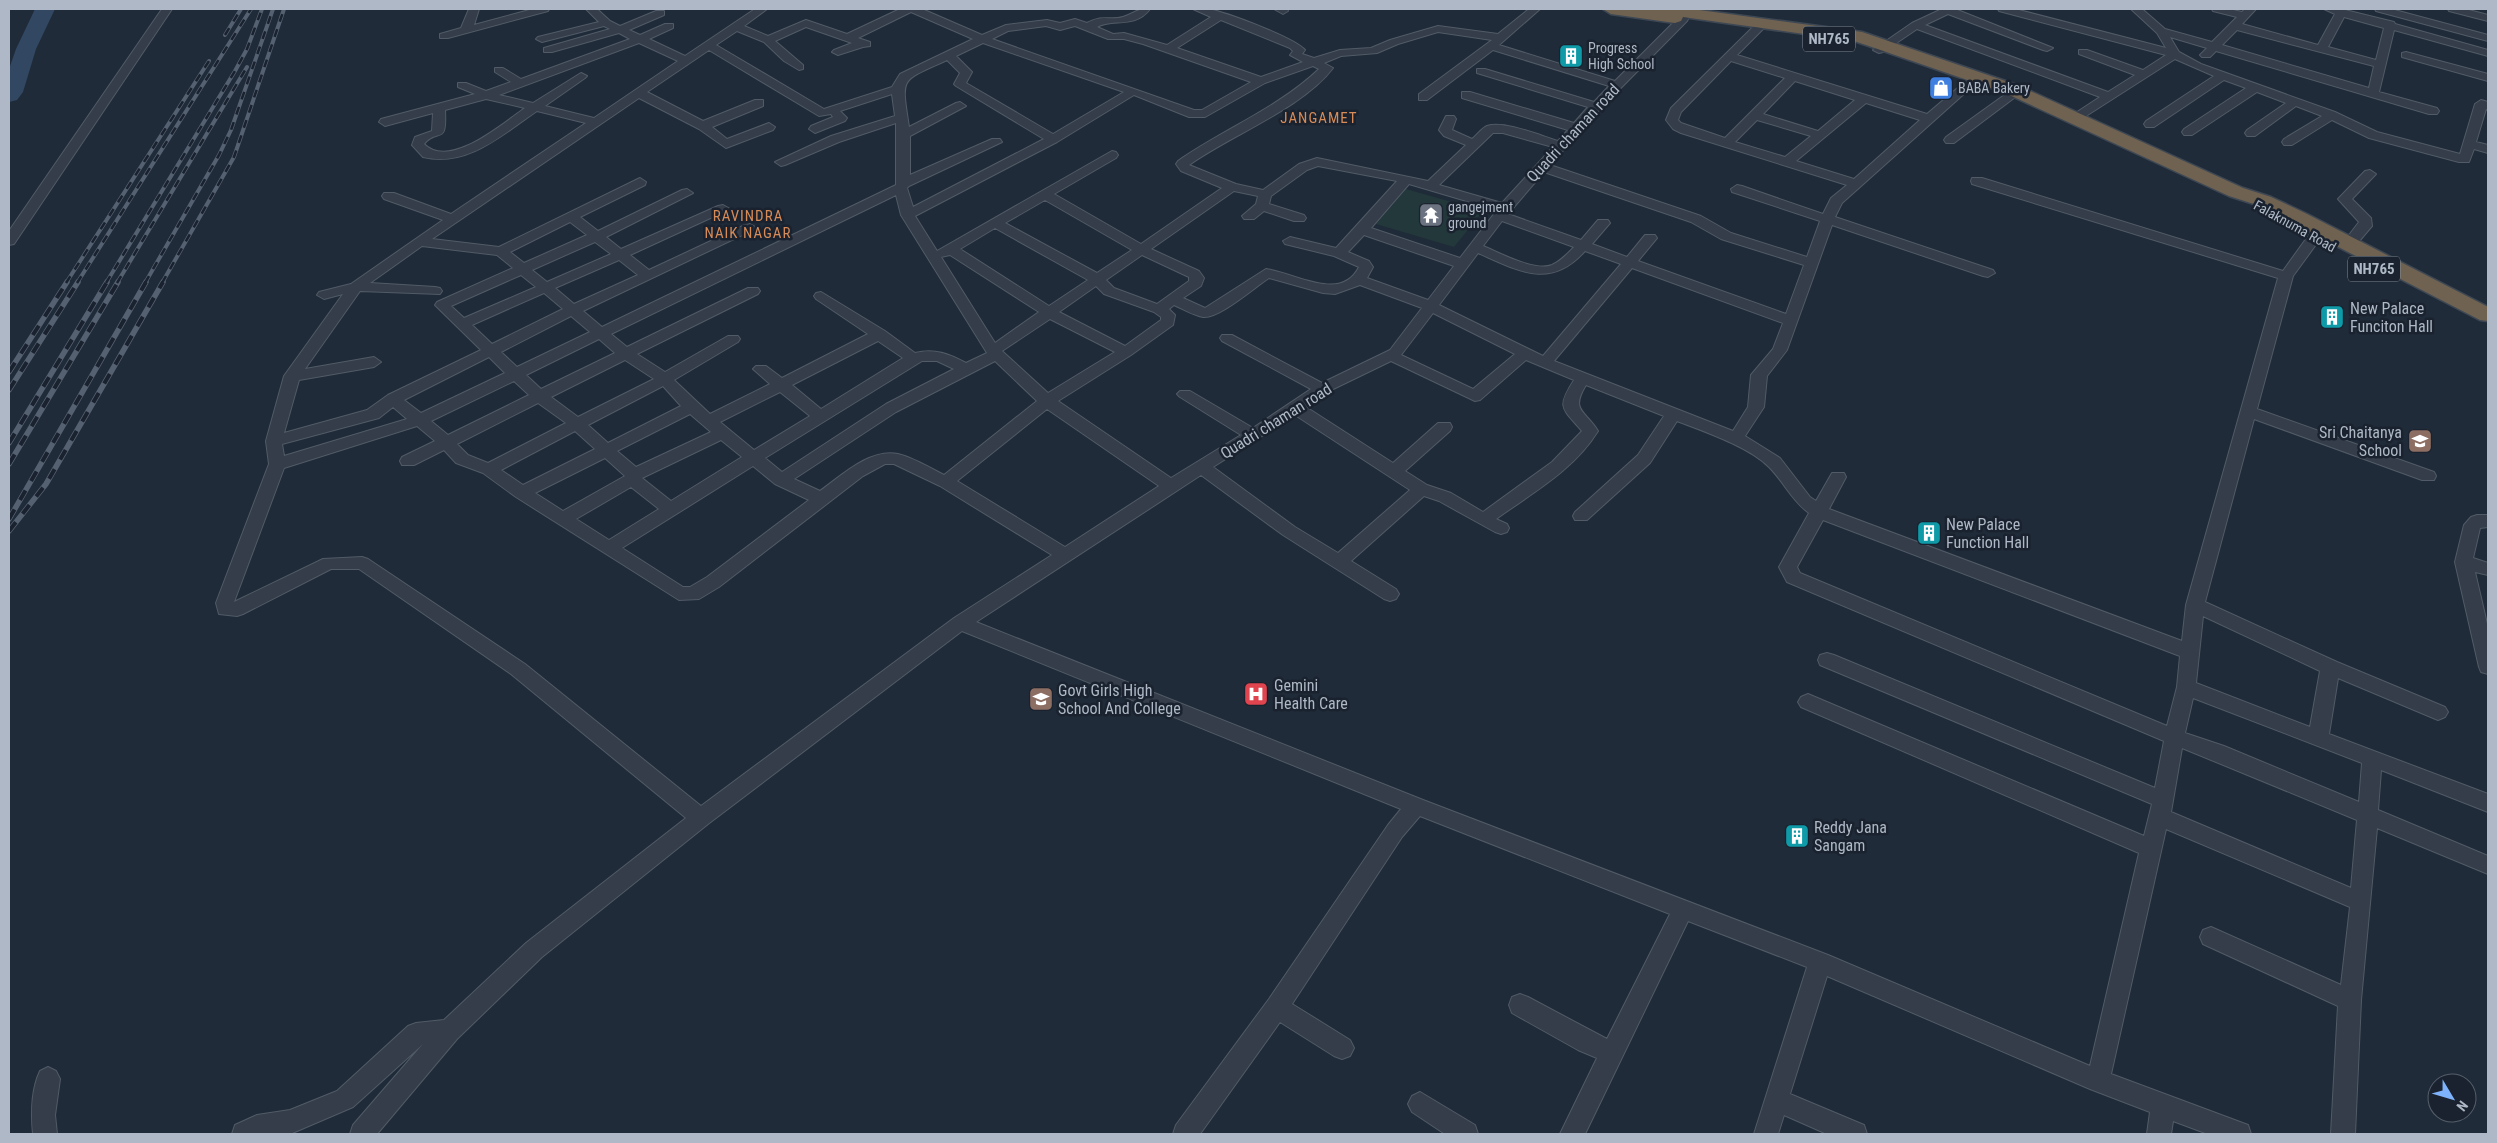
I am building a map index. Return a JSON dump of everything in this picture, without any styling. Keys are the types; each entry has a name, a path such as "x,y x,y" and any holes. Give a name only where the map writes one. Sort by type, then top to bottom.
{"highway":[{"name":"Falaknuma Road","path":"1611,9 1856,36 1971,82 2039,103"},
{"name":"Falaknuma Road","path":"1662,9 1684,16 1757,29 1882,48 2011,89 2236,192 2264,201 2488,328"},
{"name":"Falaknuma Road","path":"2318,233 2350,243 2488,314"}],"street":[{"path":"9,241 133,56 167,9"},
{"path":"466,30 474,9"},
{"path":"444,36 544,9"},
{"path":"591,9 606,23 687,61"},
{"path":"324,295 356,286 762,9"},
{"path":"848,38 908,9"},
{"path":"914,9 981,39 1198,115 1261,80 1340,53 1373,51 1387,44 1438,30 1463,31 1501,38"},
{"path":"1088,27 1101,20 1125,20 1144,9"},
{"path":"1198,9 1294,46 1299,50 1296,55 1311,63 1327,68 1303,91 1224,138 1212,143 1182,164 1185,168 1264,200 1299,218"},
{"path":"1423,97 1491,46 1535,9"},
{"path":"2002,9 2175,54 2197,66 2331,115 2373,135 2458,158 2465,159 2485,101"},
{"path":"2136,9 2161,31 2175,54"},
{"path":"2217,9 2247,12"},
{"path":"2329,9 2390,24 2488,53"},
{"path":"2380,9 2488,38"},
{"path":"2453,9 2488,18"},
{"path":"1085,10 1074,22 1060,27 1047,23 1006,28 904,76 897,89 904,134 902,186 908,215 994,353 1047,401 1171,486"},
{"path":"1882,48 1916,25 1948,10 2046,48"},
{"path":"2197,66 2212,47 2247,12"},
{"path":"2322,48 2341,12"},
{"path":"548,50 619,30 660,13"},
{"path":"1168,49 1220,16"},
{"name":"Quadri chaman road","path":"362,1134 449,1031 534,950 701,818 960,623 1171,486 1296,408 1322,389 1392,356 1502,211 1596,106 1627,78 1684,16"},
{"path":"1074,22 1112,37 1124,36 1261,80"},
{"path":"542,39 606,23"},
{"path":"768,40 806,23 864,43 838,52"},
{"path":"2373,94 2390,24"},
{"path":"1916,25 2107,96"},
{"path":"385,122 486,95 616,49 669,26"},
{"path":"735,26 768,40 800,67"},
{"path":"2235,26 2379,64"},
{"path":"1757,29 1675,111 1672,120 1677,126 1685,130 1855,183"},
{"path":"2161,31 2433,111"},
{"path":"709,46 823,113 897,89"},
{"path":"1491,46 1627,78"},
{"path":"2083,52 2144,74"},
{"path":"2075,119 2107,96 2175,54"},
{"path":"948,55 966,72 960,84 1053,139"},
{"path":"2406,55 2488,78"},
{"path":"1730,57 1929,119"},
{"path":"499,70 520,82"},
{"path":"1481,71 1596,106"},
{"path":"2150,124 2223,74"},
{"path":"439,108 440,127 437,133 419,140 418,145 427,154 449,156 476,147 581,76"},
{"path":"1727,143 1792,77"},
{"path":"1736,438 1756,407 1759,374 1780,350 1827,220 1836,201 1971,82"},
{"path":"462,85 486,95 538,106 597,122"},
{"path":"2188,132 2256,87"},
{"path":"908,215 1053,139 1133,91"},
{"path":"639,93 702,126 726,144 769,127"},
{"path":"1950,140 2010,95"},
{"path":"1466,96 1576,128"},
{"path":"1788,161 1866,98"},
{"path":"2251,133 2295,102"},
{"path":"702,126 759,103"},
{"path":"904,134 960,106"},
{"path":"815,129 841,118 832,110"},
{"path":"1754,115 1820,135"},
{"path":"2288,142 2331,115"},
{"path":"781,162 835,139 900,118"},
{"path":"1450,119 1445,130 1473,144"},
{"path":"2476,125 2488,129"},
{"path":"1430,186 1487,131 1496,128 1560,146"},
{"path":"277,464 420,420 602,334 902,186 996,142"},
{"path":"2470,144 2488,149"},
{"path":"934,258 997,224 1112,156"},
{"path":"1249,216 1264,200 1303,167 1318,162 1406,179 1502,211 1581,245 1791,321"},
{"path":"1542,166 1696,219 1726,236 1811,263"},
{"path":"2350,243 2365,226 2366,221 2345,199 2370,174"},
{"path":"1339,253 1362,230 1406,179"},
{"path":"1977,181 2286,276"},
{"path":"500,251 640,182"},
{"path":"781,480 891,408 966,370 994,353 1232,187"},
{"path":"1737,189 1988,273"},
{"path":"670,509 577,424 539,396 442,305 597,236 687,193"},
{"path":"1046,195 1142,250 1194,274 1197,278 1195,284 1159,309"},
{"path":"389,196 453,219"},
{"path":"463,324 723,209"},
{"path":"570,216 647,276"},
{"path":"1475,247 1537,270 1550,271 1567,261 1603,223"},
{"path":"946,482 1047,401 1126,352 1168,322 1168,315 1159,309 1109,290 1097,280 997,224"},
{"path":"274,441 373,414 392,399 491,350 750,228"},
{"path":"1362,230 1463,264"},
{"path":"2098,1081 2150,848 2161,808 2174,737 2186,687 2195,605 2286,276 2318,233"},
{"path":"1545,363 1650,238"},
{"path":"1173,298 1205,313 1215,309 1266,273 1325,290 1339,290 1359,280 1366,267 1364,264 1339,253 1290,241"},
{"path":"419,242 500,251 626,354 665,379 691,407 708,422 724,432 751,457 781,480 822,499"},
{"path":"950,249 1050,314 1126,352"},
{"path":"1359,280 1431,306 1545,363 1736,438 1774,462 1790,480 1804,501 1819,512 2190,652"},
{"path":"356,286 435,291"},
{"path":"356,286 292,376 274,441 277,464 225,603 225,609 237,609 329,563 362,563 518,669 701,818"},
{"path":"408,461 753,291"},
{"path":"821,296 913,358"},
{"path":"708,422 880,334"},
{"path":"1227,338 1322,389"},
{"path":"489,469 665,379 733,339"},
{"path":"1392,356 1475,396 1525,353"},
{"path":"609,548 751,457 913,358 927,354 937,354 966,370"},
{"path":"292,376 374,362"},
{"path":"761,369 819,416"},
{"path":"1483,520 1572,454 1587,438 1590,431 1571,410 1571,397 1583,378"},
{"path":"1185,394 1253,435"},
{"path":"392,399 446,441 462,459 489,469 522,493 679,593 693,594 713,582 857,472 882,459 896,459 946,482 1065,555"},
{"path":"522,493 691,407"},
{"path":"1296,408 1392,472 1421,489 1444,496 1483,520 1501,528"},
{"path":"2248,411 2428,476"},
{"path":"1581,516 1644,459 1673,414"},
{"path":"1392,472 1444,427"},
{"path":"563,519 633,477 724,432"},
{"path":"1201,467 1289,531 1390,594"},
{"path":"1838,477 1788,567 1793,577 2174,737 2217,752 2367,816 2488,864"},
{"path":"1339,562 1421,489"},
{"path":"2488,521 2477,521 2472,525 2464,562 2483,623 2488,667"},
{"path":"2464,562 2488,569"},
{"path":"2195,605 2330,667 2438,712"},
{"path":"960,623 1416,806 1820,962 2098,1081 2239,1134"},
{"path":"1827,660 2161,808 2361,902"},
{"path":"2318,739 2330,667"},
{"path":"2186,687 2488,803"},
{"path":"1808,702 2150,848"},
{"path":"2343,1134 2350,1000 2361,902 2372,760"},
{"path":"1185,1134 1277,1006 1395,831 1416,806"},
{"path":"1572,1134 1683,909"},
{"path":"2211,937 2350,1000"},
{"path":"1766,1134 1820,962"},
{"path":"1520,1005 1586,1042 1612,1053"},
{"path":"1277,1006 1342,1048"},
{"path":"244,1134 257,1127 290,1122 345,1099 416,1034 449,1031"},
{"path":"45,1134 43,1115 48,1078"},
{"path":"1776,1100 1855,1134"},
{"path":"1420,1104 1466,1134"},
{"path":"2159,1134 2163,1105"}],"green space":[{"path":"1406,189 1483,211 1454,247 1376,224"}],"waterway":[{"path":"9,95 12,92 26,49 45,9"}],"railway":[{"path":"225,35 241,9"},
{"path":"77,283 251,9"},
{"path":"106,283 235,71 247,49 262,9"},
{"path":"145,283 219,155 231,130 273,9"},
{"path":"162,283 234,157 284,9"},
{"path":"66,283 209,61"},
{"path":"117,283 247,67"},
{"path":"9,372 67,282"},
{"path":"9,390 78,282"},
{"path":"9,443 107,282"},
{"path":"9,464 118,282"},
{"path":"9,519 146,282"},
{"path":"9,531 46,484 163,282"}],"place":[{"name":"Progress High School","path":"1571,56"},
{"name":"BABA Bakery","path":"1941,88"},
{"name":"gangejment ground","path":"1431,215"},
{"name":"New Palace Funciton Hall","path":"2332,317"},
{"name":"Sri Chaitanya School","path":"2420,441"},
{"name":"New Palace Function Hall","path":"1929,533"},
{"name":"Gemini Health Care","path":"1256,694"},
{"name":"Govt Girls High School And College","path":"1041,699"},
{"name":"Reddy Jana Sangam","path":"1797,836"}],"district":[{"name":"JANGAMET","path":"1319,118"},
{"name":"RAVINDRA NAIK NAGAR","path":"748,224"}]}
